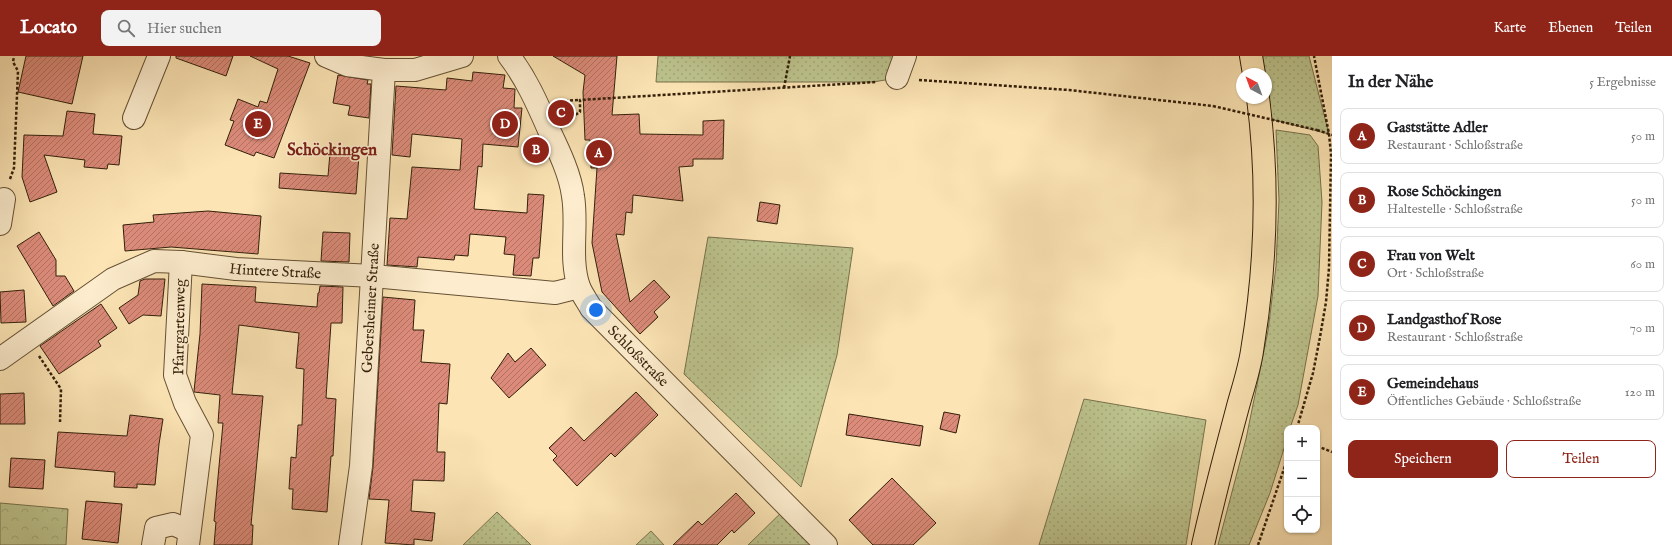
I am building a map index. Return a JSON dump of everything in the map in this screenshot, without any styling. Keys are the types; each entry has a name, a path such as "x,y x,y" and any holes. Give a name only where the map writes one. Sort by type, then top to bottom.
{"main road":[{"path":"1251,56 1253,68"},
{"path":"1203,545 1252,352 1260,295 1265,235 1265,189 1264,142 1259,104"}],"street":[{"path":"134,118 159,56"},
{"path":"326,56 348,65 384,70 415,70 462,56"},
{"name":"Schloßstraße","path":"510,56 550,131 568,177 573,197 575,269 579,287 591,308 826,545"},
{"path":"897,78 905,56"},
{"name":"Gebersheimer Straße","path":"350,545 361,466 384,70"},
{"path":"0,224 4,199"},
{"name":"Hintere Straße","path":"0,359 112,279 154,261 181,262 236,269 372,276 555,293 579,287"},
{"name":"Pfarrgartenweg","path":"181,262 175,375 185,403 202,435 188,538"},
{"name":"Pfarrgartenweg","path":"153,545 156,528 173,524 188,538"}],"path":[{"path":"4,199 14,168 18,71 13,62 14,56"},
{"path":"784,88 790,56"},
{"path":"1299,425 1313,373 1326,302 1329,261 1331,135 1314,56"},
{"path":"558,102 873,82 897,78 1068,90 1213,106 1317,130 1331,135"},
{"path":"550,131 580,112 580,100"},
{"path":"28,339 61,389 60,422"},
{"path":"1320,447 1332,452"},
{"path":"1258,545 1287,461"}],"green space":[{"path":"658,56 905,56 897,78 873,82 656,82"},
{"path":"1251,56 1309,56 1329,134 1262,117 1265,104 1272,104 1272,68 1253,68"},
{"path":"1276,130 1310,135 1318,146 1322,202 1318,296 1298,405 1291,425 1284,425 1284,449 1270,493 1249,545 1218,545 1246,439 1268,331 1276,266 1279,200"},
{"path":"708,237 853,248 837,355 801,487 684,374"},
{"path":"1084,399 1206,420 1186,545 1039,545"},
{"path":"0,503 68,509 66,545 0,545"},
{"path":"788,506 817,545 748,545"},
{"path":"497,512 531,545 463,545"},
{"path":"651,531 664,545 636,545"}],"building":[{"path":"26,56 83,56 72,104 18,92"},
{"path":"176,56 233,56 226,76 176,58"},
{"path":"250,56 288,56 310,63 274,158 256,152 254,156 225,145 234,121 230,120 238,99 258,107 260,101 267,103 278,69"},
{"path":"553,56 617,56 612,115 639,114 640,134 703,135 703,121 724,120 723,159 693,159 693,166 679,167 683,201 633,195 632,213 626,212 624,235 616,234 630,302 654,280 670,297 654,312 658,317 640,334 602,292 592,243 597,168 591,168 590,140 585,140 583,92 585,75"},
{"path":"473,72 505,75 503,88 515,89 514,108 522,108 518,147 483,144 482,167 478,166 474,209 527,213 528,194 544,195 539,258 533,258 531,276 513,275 515,255 504,254 506,237 470,234 468,256 455,255 454,260 418,257 417,267 387,265 390,218 407,219 412,167 460,170 462,139 412,134 410,157 392,155 396,86 446,90 447,78 472,81"},
{"path":"338,75 368,80 367,84 371,84 369,118 348,115 350,106 333,103"},
{"path":"67,111 95,114 93,134 122,136 119,165 108,164 107,169 84,167 85,160 44,155 57,192 30,202 22,177 24,135 63,136"},
{"path":"330,153 359,155 356,194 279,188 280,173 328,176"},
{"path":"760,202 780,205 777,224 757,221"},
{"path":"208,211 261,216 258,254 171,247 125,251 123,225 154,222 153,215"},
{"path":"39,232 56,260 56,276 65,276 74,291 53,306 17,246"},
{"path":"323,232 350,233 349,262 321,261"},
{"path":"145,279 165,279 161,316 143,315 129,324 119,308 138,295 140,281"},
{"path":"202,284 256,287 255,302 317,307 320,286 343,287 342,323 331,323 326,398 336,399 333,456 331,456 327,512 292,509 293,489 289,489 291,457 296,458 298,425 302,425 304,369 296,368 299,333 239,325 232,394 263,396 251,525 253,525 252,545 214,545 216,522 214,521 223,423 218,423 220,395 194,392 200,334"},
{"path":"24,290 26,322 1,323 0,292"},
{"path":"383,297 415,300 413,330 424,330 421,362 450,364 447,404 439,403 437,452 445,452 444,481 413,480 411,511 435,513 432,541 414,539 414,545 385,543 389,500 369,499 373,467"},
{"path":"101,304 117,328 98,341 101,346 59,374 40,346"},
{"path":"531,348 546,365 509,398 491,378 508,353 515,362"},
{"path":"636,392 658,415 615,457 611,453 577,486 553,460 557,456 549,448 571,427 584,441"},
{"path":"24,393 25,424 0,424 0,394"},
{"path":"944,412 960,415 956,433 940,429"},
{"path":"849,414 923,426 920,446 846,435"},
{"path":"130,415 163,419 155,485 137,484 137,488 114,487 115,472 55,467 58,432 127,436"},
{"path":"11,458 45,460 43,489 9,487"},
{"path":"892,478 936,523 913,545 873,545 849,520"},
{"path":"736,493 755,513 734,533 732,530 717,545 673,545 698,521 702,525"},
{"path":"86,501 122,504 118,543 82,539"}],"place":[{"name":"Frau von Welt","path":"561,113"},
{"name":"Gemeindehaus","path":"258,124"},
{"name":"Landgasthof Rose","path":"505,124"},
{"name":"Rose Schöckingen","path":"536,150"},
{"name":"Gaststätte Adler","path":"599,153"}],"district":[{"name":"Schöckingen","path":"332,149"}]}
